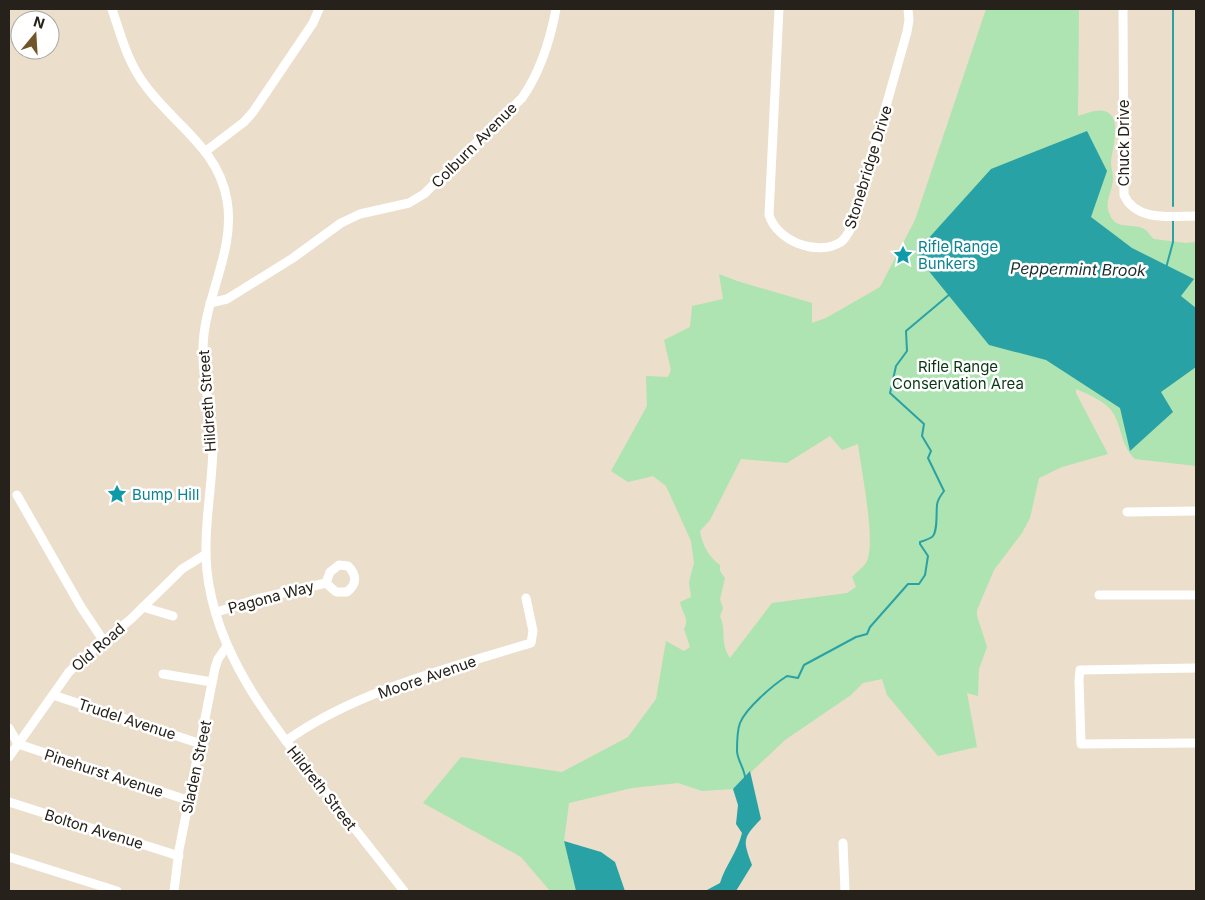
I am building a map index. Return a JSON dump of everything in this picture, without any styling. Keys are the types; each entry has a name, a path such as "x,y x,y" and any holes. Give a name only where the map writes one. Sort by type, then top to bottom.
{"street":[{"name":"Hildreth Street","path":"112,9 132,66 146,87 206,152 221,176 229,217 224,258 210,303 203,336 203,353 213,448 206,554 207,574 227,646 239,672 286,741 404,891"},
{"path":"206,152 244,122 253,112 313,23 318,9"},
{"name":"Colburn Avenue","path":"210,303 227,299 293,258 341,223 360,214 409,203 438,183 522,98 532,84 544,57 556,9"},
{"name":"Stonebridge Drive","path":"779,9 769,215 776,230 791,240 822,247 841,241 852,226 907,32 908,9"},
{"name":"Chuck Drive","path":"1123,9 1124,195 1128,204 1141,213 1157,216 1196,216"},
{"path":"17,495 81,607 103,640"},
{"path":"1126,512 1196,511"},
{"name":"Old Road","path":"9,757 69,672 103,640 125,624 182,569 206,554"},
{"name":"Pagona Way","path":"216,612 257,599 326,583"},
{"path":"1099,595 1196,595"},
{"name":"Moore Avenue","path":"286,741 306,727 397,685 531,642 533,631 526,598"},
{"path":"143,607 173,616"},
{"name":"Sladen Street","path":"174,891 212,682 218,659 227,646"},
{"path":"1196,668 1080,670 1080,744 1196,743"},
{"path":"163,674 212,682"},
{"name":"Trudel Avenue","path":"53,695 201,744"},
{"path":"9,728 18,744"},
{"name":"Pinehurst Avenue","path":"18,744 190,801"},
{"name":"Bolton Avenue","path":"9,802 179,856"},
{"path":"843,844 845,891"},
{"path":"9,856 117,891"}],"green space":[{"name":"Rifle Range Conservation Area","path":"986,9 1079,9 1078,116 1095,111 1104,111 1114,119 1115,134 1111,163 1113,183 1108,201 1110,215 1113,220 1121,225 1146,230 1154,239 1186,243 1196,242 1196,466 1135,459 1126,447 1118,422 1111,410 1099,400 1076,389 1076,393 1108,454 1062,467 1039,478 1030,518 1022,533 994,570 977,610 977,616 987,647 979,669 978,696 967,693 977,747 938,756 887,695 882,679 863,683 851,695 785,740 733,789 702,791 678,783 632,788 569,803 564,841 576,891 550,891 521,857 423,803 461,757 562,772 628,737 656,699 666,641 684,651 690,647 684,629 686,619 680,602 691,597 689,582 694,563 691,541 666,486 653,476 628,482 611,471 647,406 646,376 668,377 671,370 664,340 690,327 692,306 723,299 719,274 812,303 812,323 826,318 880,287 915,220","holes":["830,436 842,450 858,444 869,524 869,554 866,563 852,577 856,587 847,593 772,603 730,658 725,647 720,616 723,608 720,599 725,578 720,571 720,565 713,559 702,541 700,531 710,520 741,459 787,463"]}],"water":[{"path":"1087,131 1107,171 1091,217 1132,248 1194,279 1181,296 1196,308 1196,367 1161,392 1173,412 1130,451 1120,408 1046,360 989,345 919,259 918,250 991,169"},
{"path":"750,771 761,819 750,831 746,840 752,865 736,891 705,891 720,883 740,840 742,833 736,824 738,805 733,789"},
{"path":"564,841 601,852 615,862 625,891 576,891"}],"waterway":[{"name":"Peppermint Brook","path":"1173,9 1173,206"},
{"name":"Peppermint Brook","path":"1166,268 1173,242 1173,221"},
{"name":"Peppermint Brook","path":"745,777 737,754 738,733 743,717 754,704 787,676 798,678 804,665 856,637 867,634 870,627 908,584 919,584 925,575 928,556 920,542 934,535 937,503 944,491 928,458 931,451 922,436 924,424 890,393 896,366 907,351 906,331 950,294"}],"place":[{"name":"Rifle Range Bunkers","path":"903,255"},
{"name":"Bump Hill","path":"117,494"}]}
